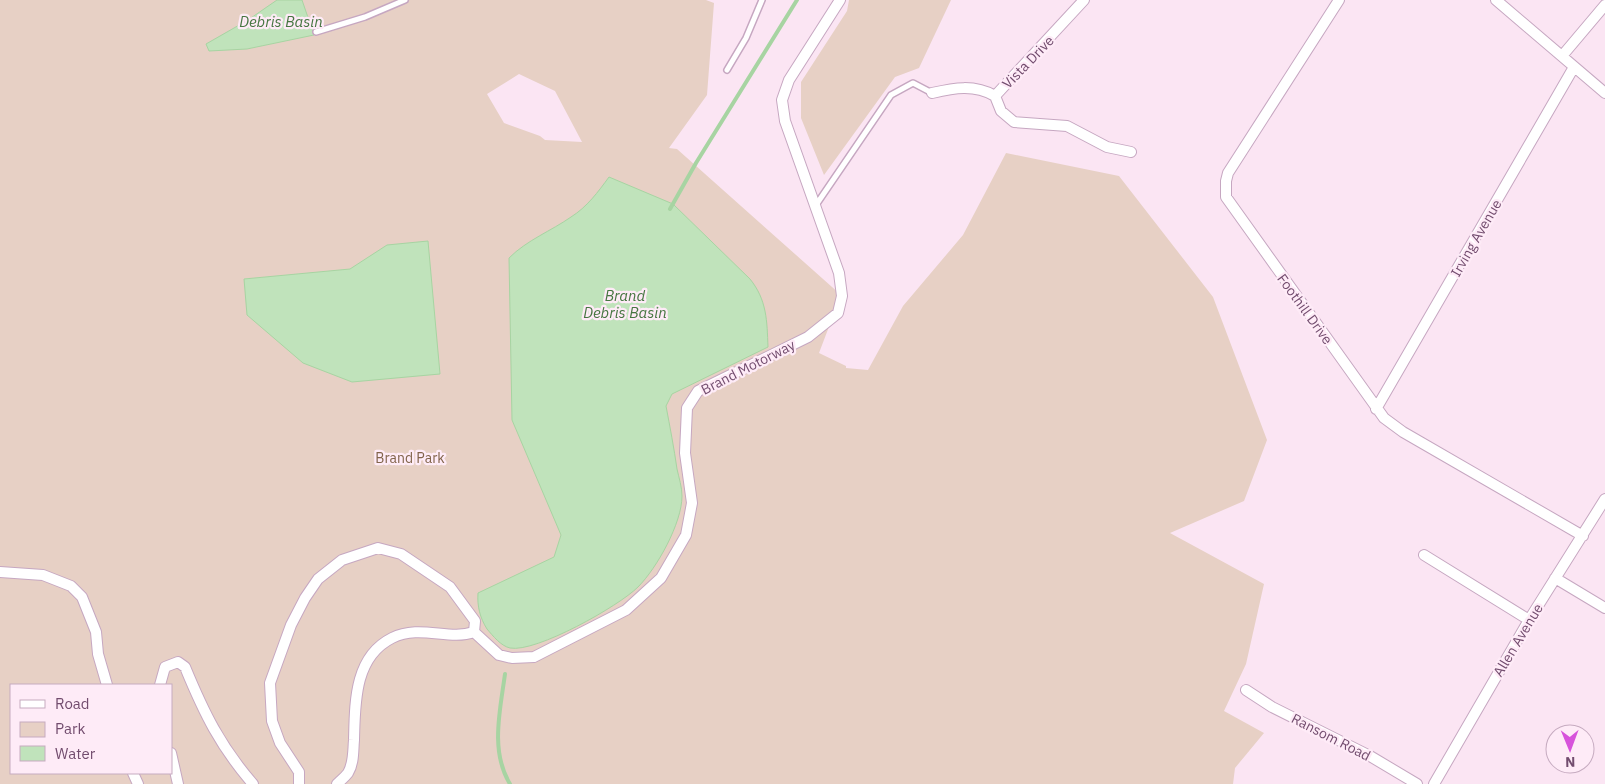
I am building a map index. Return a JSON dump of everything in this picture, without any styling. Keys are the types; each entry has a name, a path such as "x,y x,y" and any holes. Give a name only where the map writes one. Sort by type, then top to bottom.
{"street":[{"name":"Brand Motorway","path":"299,784 299,772 280,743 272,721 270,683 291,626 305,598 318,579 342,560 378,548 401,554 450,587 475,621 474,632 499,655 512,658 534,657 626,610 661,578 686,535 692,503 685,453 684,430 687,408 698,391 808,337 838,313 842,296 839,273 785,121 782,100 789,80 840,0"},
{"name":"Vista Drive","path":"932,93 966,87 986,91 995,96 1024,67 1084,0"},
{"name":"Foothill Drive","path":"1340,0 1228,173 1225,190 1230,204 1376,409 1403,432 1583,536"},
{"path":"1496,0 1605,93"},
{"path":"1562,56 1605,5"},
{"name":"Irving Avenue","path":"1376,409 1574,67"},
{"path":"995,96 1000,112 1014,122 1067,126 1107,147 1131,152"},
{"name":"Allen Avenue","path":"1434,784 1529,620 1605,499"},
{"path":"1424,555 1529,620"},
{"path":"0,572 43,575 71,586 82,597 96,632 98,654 107,684"},
{"path":"1556,578 1605,608"},
{"path":"337,784 347,774 353,761 358,688 362,669 373,652 392,638 423,631 464,635 474,632"},
{"path":"160,684 165,666 178,662 185,668 208,721 231,759 253,784"},
{"name":"Ransom Road","path":"1246,690 1272,707 1362,752 1417,784"},
{"path":"172,757 178,784"}],"lane":[{"path":"316,32 365,17 405,0"},
{"path":"727,70 746,38 762,0"},
{"path":"816,205 891,95 913,83 932,93"}],"green space":[{"name":"Brand Park","path":"0,0 706,0 714,3 707,95 669,148 677,149 841,295 819,353 846,366 846,368 868,370 903,306 963,235 1006,153 1119,176 1213,297 1267,440 1244,501 1170,533 1264,584 1246,664 1224,711 1264,733 1235,768 1233,784 0,784","holes":["519,74 555,91 582,142 545,140 540,136 504,123 487,94"]},
{"path":"849,0 951,0 919,68 895,77 824,175 801,118 801,82 847,11"}],"water":[{"name":"Debris Basin","path":"277,0 302,0 314,35 247,49 209,51 206,44 248,20"},
{"name":"Brand Debris Basin","path":"609,177 673,204 750,279 763,303 768,347 672,394 666,406 682,489 681,507 667,544 645,579 638,587 614,605 577,626 538,643 522,648 510,648 503,645 487,629 480,612 478,593 554,557 561,535 512,420 509,258 523,246 582,209"},
{"path":"428,241 440,374 352,382 303,363 247,315 244,279 350,269 387,245"}],"waterway":[{"path":"670,209 696,163 797,0"},
{"path":"505,674 499,716 498,744 500,758 510,784"}]}
